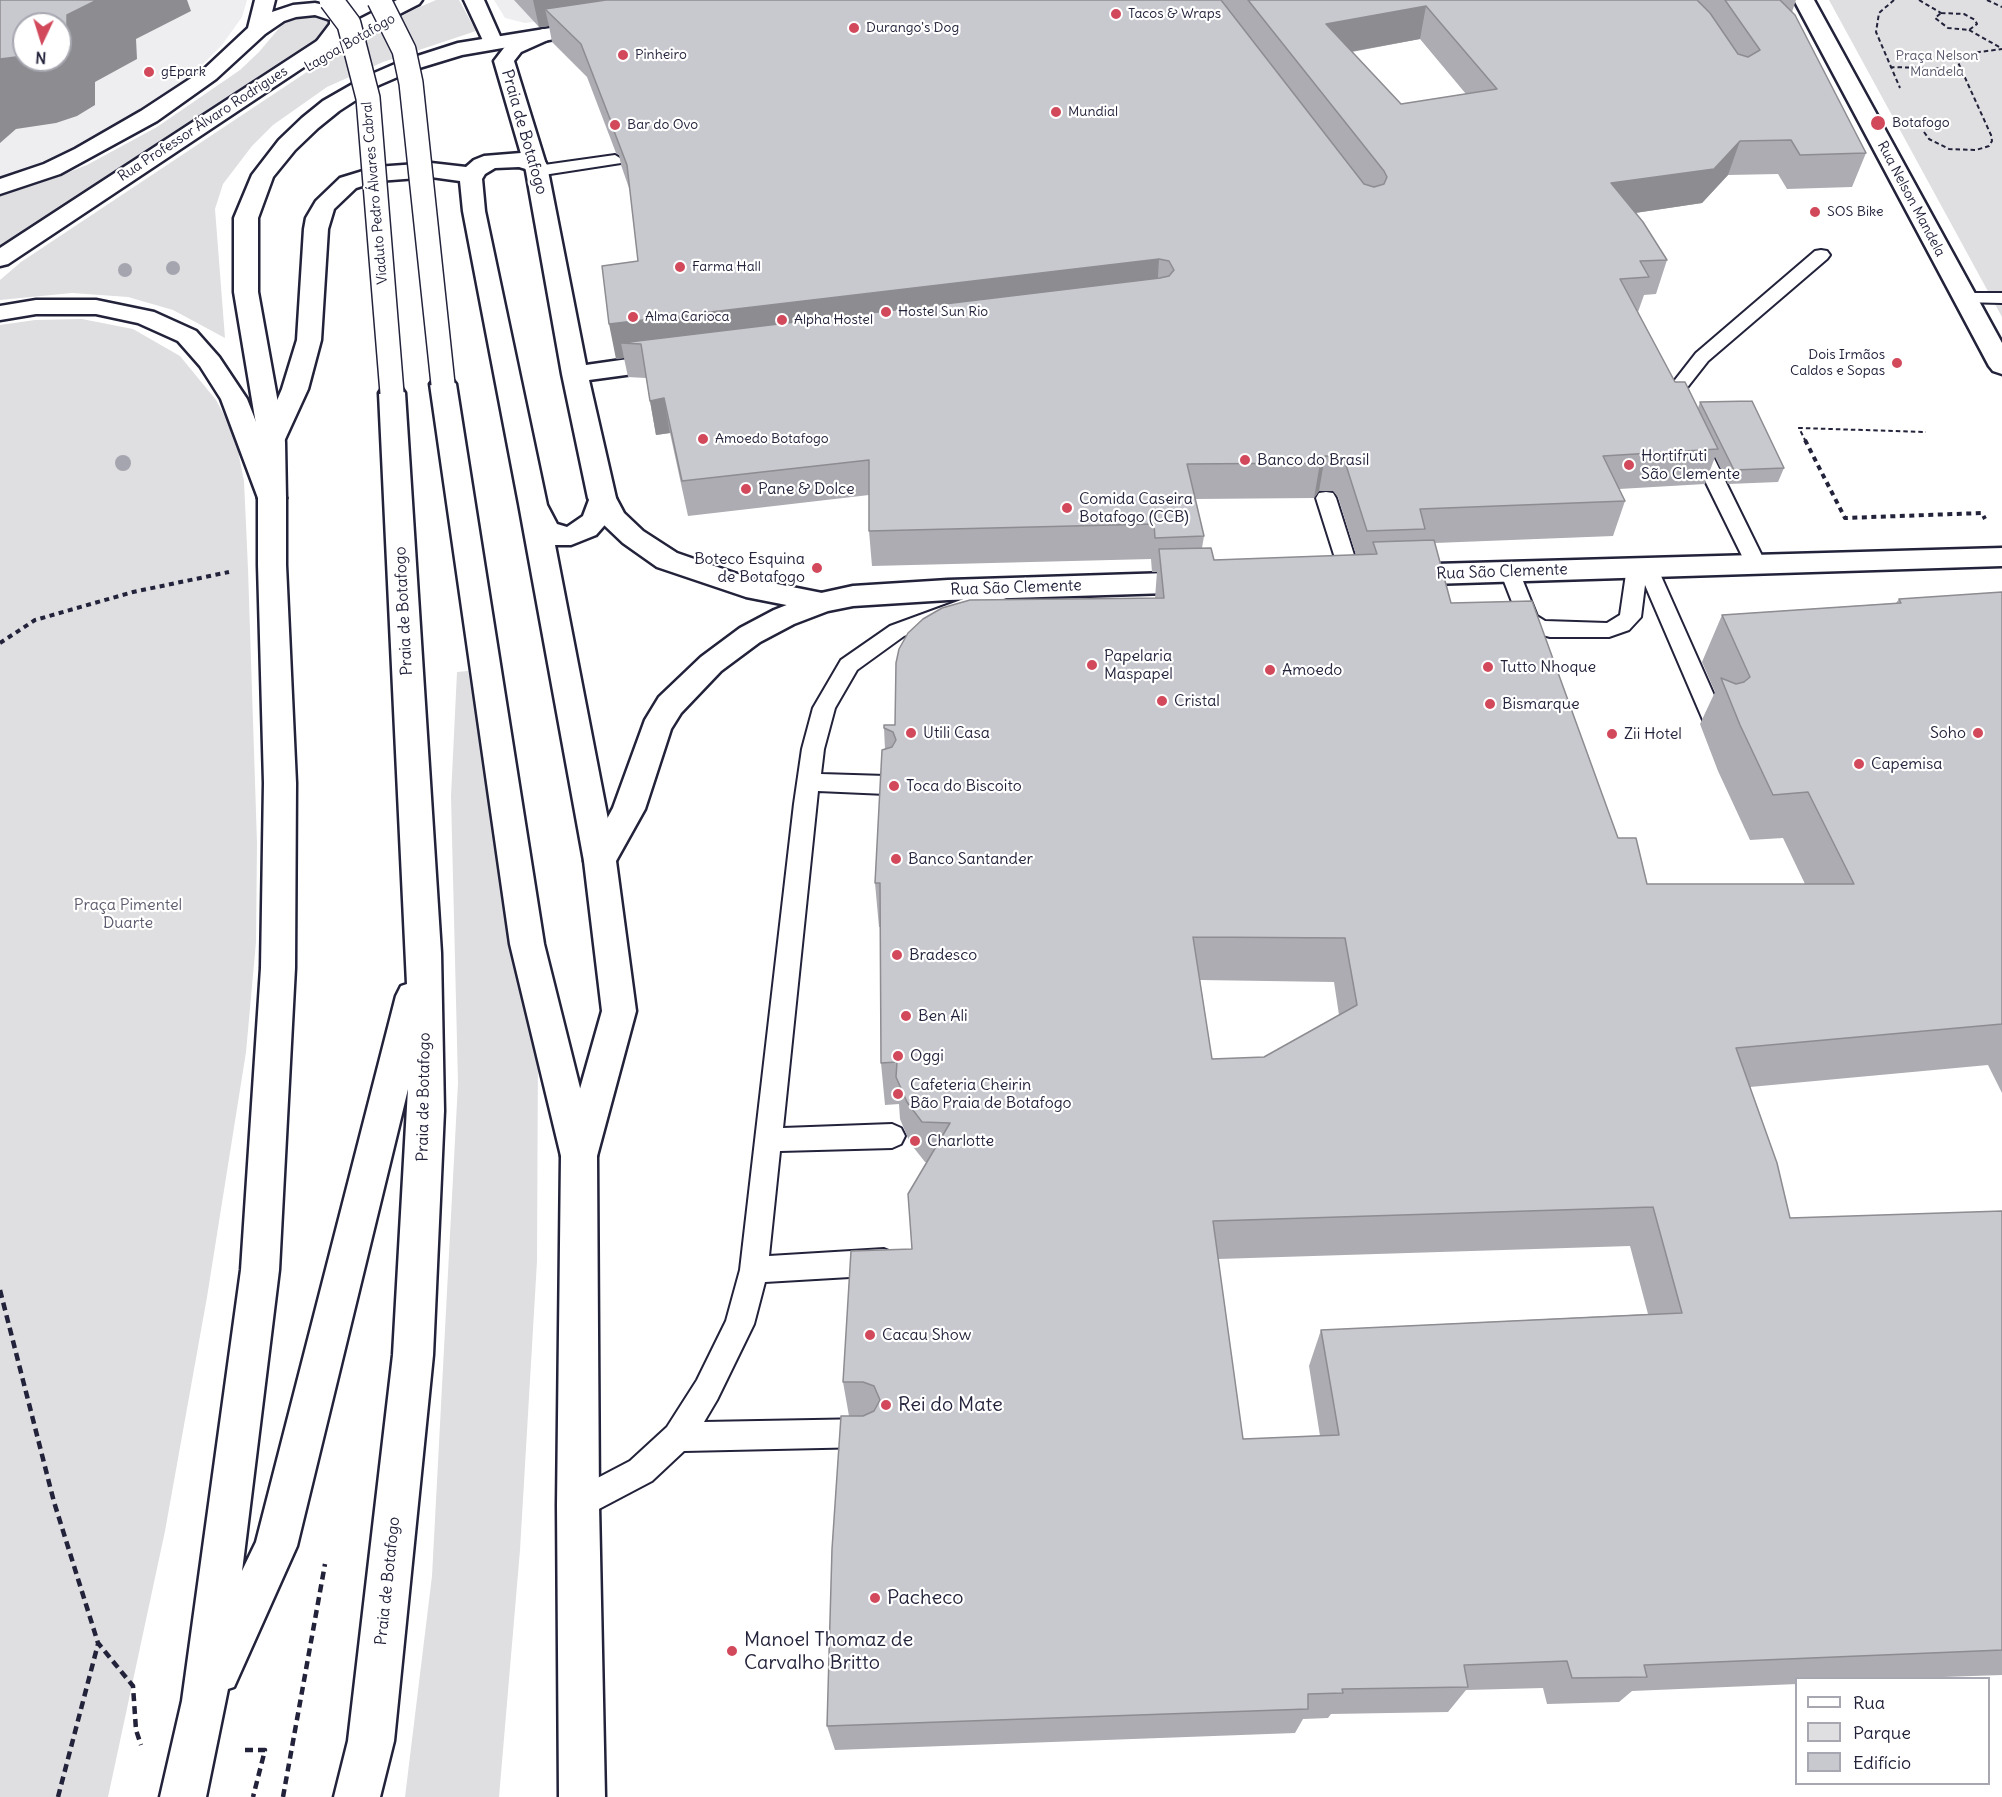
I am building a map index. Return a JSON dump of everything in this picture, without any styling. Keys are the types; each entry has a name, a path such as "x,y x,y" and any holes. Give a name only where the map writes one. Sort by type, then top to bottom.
{"main road":[{"path":"258,30 265,0"},
{"name":"Viaduto Pedro Álvares Cabral","path":"331,0 349,24 368,98 392,393"},
{"path":"379,0 404,50 411,83 443,384 527,944 579,1156 578,1505 582,1797"},
{"name":"Rua Professor Álvaro Rodrigues","path":"0,259 324,45 412,0"},
{"path":"474,0 493,43"},
{"name":"Rua Nelson Mandela","path":"1804,0 2002,366"},
{"path":"0,187 52,169 84,154 149,116 209,75 258,30 277,17 293,11 315,9 340,17 340,25 324,45"},
{"path":"183,1797 204,1701 260,1270 278,968 280,783 272,565 272,442 246,292 246,218 256,188 274,160 321,114 354,91 428,58 493,43 612,25"},
{"name":"Praia de Botafogo","path":"543,35 514,48 504,61 537,168 575,374 602,498 613,518 633,537 668,560 746,587 822,602"},
{"path":"537,168 521,160 492,161 482,165 471,179 474,211 533,504 600,861 619,1011 579,1156"},
{"path":"272,442 295,389 309,340 316,229 324,206 348,183 376,174 431,170 463,173 471,179"},
{"path":"0,313 36,307 96,307 145,317 187,336 210,362 234,399 272,498"},
{"path":"575,374 688,359"},
{"name":"Praia de Botafogo","path":"357,1797 371,1741 413,1355 426,1111 424,953 392,393"},
{"path":"533,504 546,530 555,536 571,536 586,529 596,519 602,498"},
{"name":"Rua São Clemente","path":"1339,577 2002,557"},
{"name":"Rua São Clemente","path":"822,602 888,593 1221,582"},
{"path":"600,861 629,809 656,728 670,705 711,664 750,635 784,617 822,602"},
{"path":"204,1701 276,1546 424,953"}],"lane":[{"path":"537,168 615,160"},
{"path":"1756,564 1685,421 1677,389 1702,357 1821,255"},
{"path":"1965,298 2002,298"},
{"path":"1326,498 1339,577"},
{"path":"1510,571 1528,620 1539,627 1550,630 1609,630 1623,625 1630,617 1642,567"},
{"path":"1642,567 1714,720"},
{"path":"578,1505 641,1471 678,1437 707,1390 740,1324 754,1270 813,749 824,708 849,665 897,631 1010,589"},
{"path":"809,782 886,785"},
{"path":"769,1140 892,1136"},
{"path":"754,1270 889,1262"},
{"path":"678,1437 868,1433"}],"path":[{"path":"1894,0 1879,13 1876,32 1900,88"},
{"path":"1919,0 1941,13 1955,12 1971,17 1977,24 1969,30"},
{"path":"1987,0 2002,7"},
{"path":"1941,13 1935,18 1942,25 1955,30 1969,30 2002,49"},
{"path":"1922,130 1929,139 1949,148 1976,150 1989,147 1992,141 1991,135 1957,60 1964,54 2002,49"},
{"path":"1882,67 1961,69"},
{"path":"1926,432 1799,428 1845,518 1982,513 1987,523"},
{"path":"0,643 34,620 133,592 272,565"},
{"path":"0,1290 54,1502 98,1643 133,1686 139,1743 148,1751 192,1753"},
{"path":"58,1797 98,1643"}],"shaded area":[{"path":"0,0 247,0 242,17 222,45 202,65 162,97 91,140 26,170 0,178"},
{"path":"494,0 696,0 525,23 505,18"}],"green space":[{"path":"436,0 459,0 476,31 383,62 327,87 273,125 252,146 223,184 215,209 225,338 173,310 128,297 72,293 0,300 0,280 21,262 340,50"},
{"name":"Praça Nelson Mandela","path":"1829,0 2002,0 2002,317"},
{"path":"304,16 327,18 331,21 333,29 0,246 0,196 87,165 157,127 240,70 259,52 285,21"},
{"name":"Praça Pimentel Duarte","path":"82,319 133,329 180,356 216,400 232,430 237,446 244,481 248,569 257,843 256,942 246,1052 207,1297 165,1531 108,1797 0,1797 0,325 35,320"},
{"path":"468,671 538,1050 537,1261 520,1550 499,1797 405,1797 432,1576 458,1083 451,796 457,672"}],"building":[{"path":"0,0 97,0 72,12 12,12 12,58 0,59"},
{"path":"606,0 1221,0 1364,184 1374,187 1384,184 1387,177 1384,171 1248,0 1697,0 1710,13 1738,54 1748,57 1760,50 1725,0 1780,0 1795,15 1866,153 1800,155 1791,140 1740,141 1714,169 1611,183 1643,222 1667,260 1640,261 1649,277 1620,279 1675,382 1685,382 1718,449 1603,456 1625,501 1420,509 1425,529 1367,531 1345,462 1340,456 1325,456 1320,463 1187,464 1204,536 1155,538 1154,524 869,531 869,460 682,481 664,398 650,401 641,344 621,343 1160,278 1169,276 1174,270 1169,261 1159,259 609,324 602,266 638,261 627,165 614,131 619,126 610,119 581,44 545,9","holes":["1426,6 1497,89 1401,104 1326,24"]},
{"path":"1752,401 1784,468 1734,470 1700,402"},
{"path":"1434,540 1451,603 1532,601 1618,838 1636,838 1647,884 1854,884 1808,792 1773,795 1721,678 1736,684 1750,677 1722,615 1901,603 1899,599 2002,592 2002,1024 1736,1048 1777,1163 1790,1218 2002,1211 2002,1650 1644,1665 1647,1677 1572,1678 1567,1661 1464,1665 1468,1687 1342,1689 1343,1693 1308,1694 1308,1709 827,1726 832,1549 841,1416 863,1416 874,1411 880,1400 874,1386 863,1382 843,1382 851,1251 912,1249 908,1194 950,1123 922,1122 907,1102 896,1077 897,1062 881,1063 880,883 875,883 882,750 892,747 896,740 893,732 884,728 884,725 895,725 896,663 899,649 908,633 923,619 942,608 970,600 1164,598 1159,549 1211,548 1214,560 1377,554 1373,542","holes":["1193,937 1345,938 1357,1005 1264,1057 1212,1059","1653,1207 1682,1313 1321,1330 1339,1435 1243,1439 1213,1221"]}],"place":[{"name":"Tacos & Wraps","path":"1116,14"},
{"name":"Durango's Dog","path":"854,28"},
{"name":"Pinheiro","path":"623,55"},
{"name":"gEpark","path":"149,72"},
{"name":"Mundial","path":"1056,112"},
{"name":"Botafogo","path":"1878,123"},
{"name":"Bar do Ovo","path":"615,125"},
{"name":"SOS Bike","path":"1815,212"},
{"name":"Farma Hall","path":"680,267"},
{"name":"Hostel Sun Rio","path":"886,312"},
{"name":"Alma Carioca","path":"633,317"},
{"name":"Alpha Hostel","path":"782,320"},
{"name":"Dois Irmãos Caldos e Sopas","path":"1897,363"},
{"name":"Amoedo Botafogo","path":"703,439"},
{"name":"Banco do Brasil","path":"1245,460"},
{"name":"Hortifruti São Clemente","path":"1629,465"},
{"name":"Pane & Dolce","path":"746,489"},
{"name":"Comida Caseira Botafogo (CCB)","path":"1067,508"},
{"name":"Boteco Esquina de Botafogo","path":"817,568"},
{"name":"Papelaria Maspapel","path":"1092,665"},
{"name":"Tutto Nhoque","path":"1488,667"},
{"name":"Amoedo","path":"1270,670"},
{"name":"Cristal","path":"1162,701"},
{"name":"Bismarque","path":"1490,704"},
{"name":"Utili Casa","path":"911,733"},
{"name":"Soho","path":"1978,733"},
{"name":"Zii Hotel","path":"1612,734"},
{"name":"Capemisa","path":"1859,764"},
{"name":"Toca do Biscoito","path":"894,786"},
{"name":"Banco Santander","path":"896,859"},
{"name":"Bradesco","path":"897,955"},
{"name":"Ben Ali","path":"906,1016"},
{"name":"Oggi","path":"898,1056"},
{"name":"Cafeteria Cheirin Bão Praia de Botafogo","path":"898,1094"},
{"name":"Charlotte","path":"915,1141"},
{"name":"Cacau Show","path":"870,1335"},
{"name":"Rei do Mate","path":"886,1405"},
{"name":"Pacheco","path":"875,1598"},
{"name":"Manoel Thomaz de Carvalho Britto","path":"732,1651"}]}
